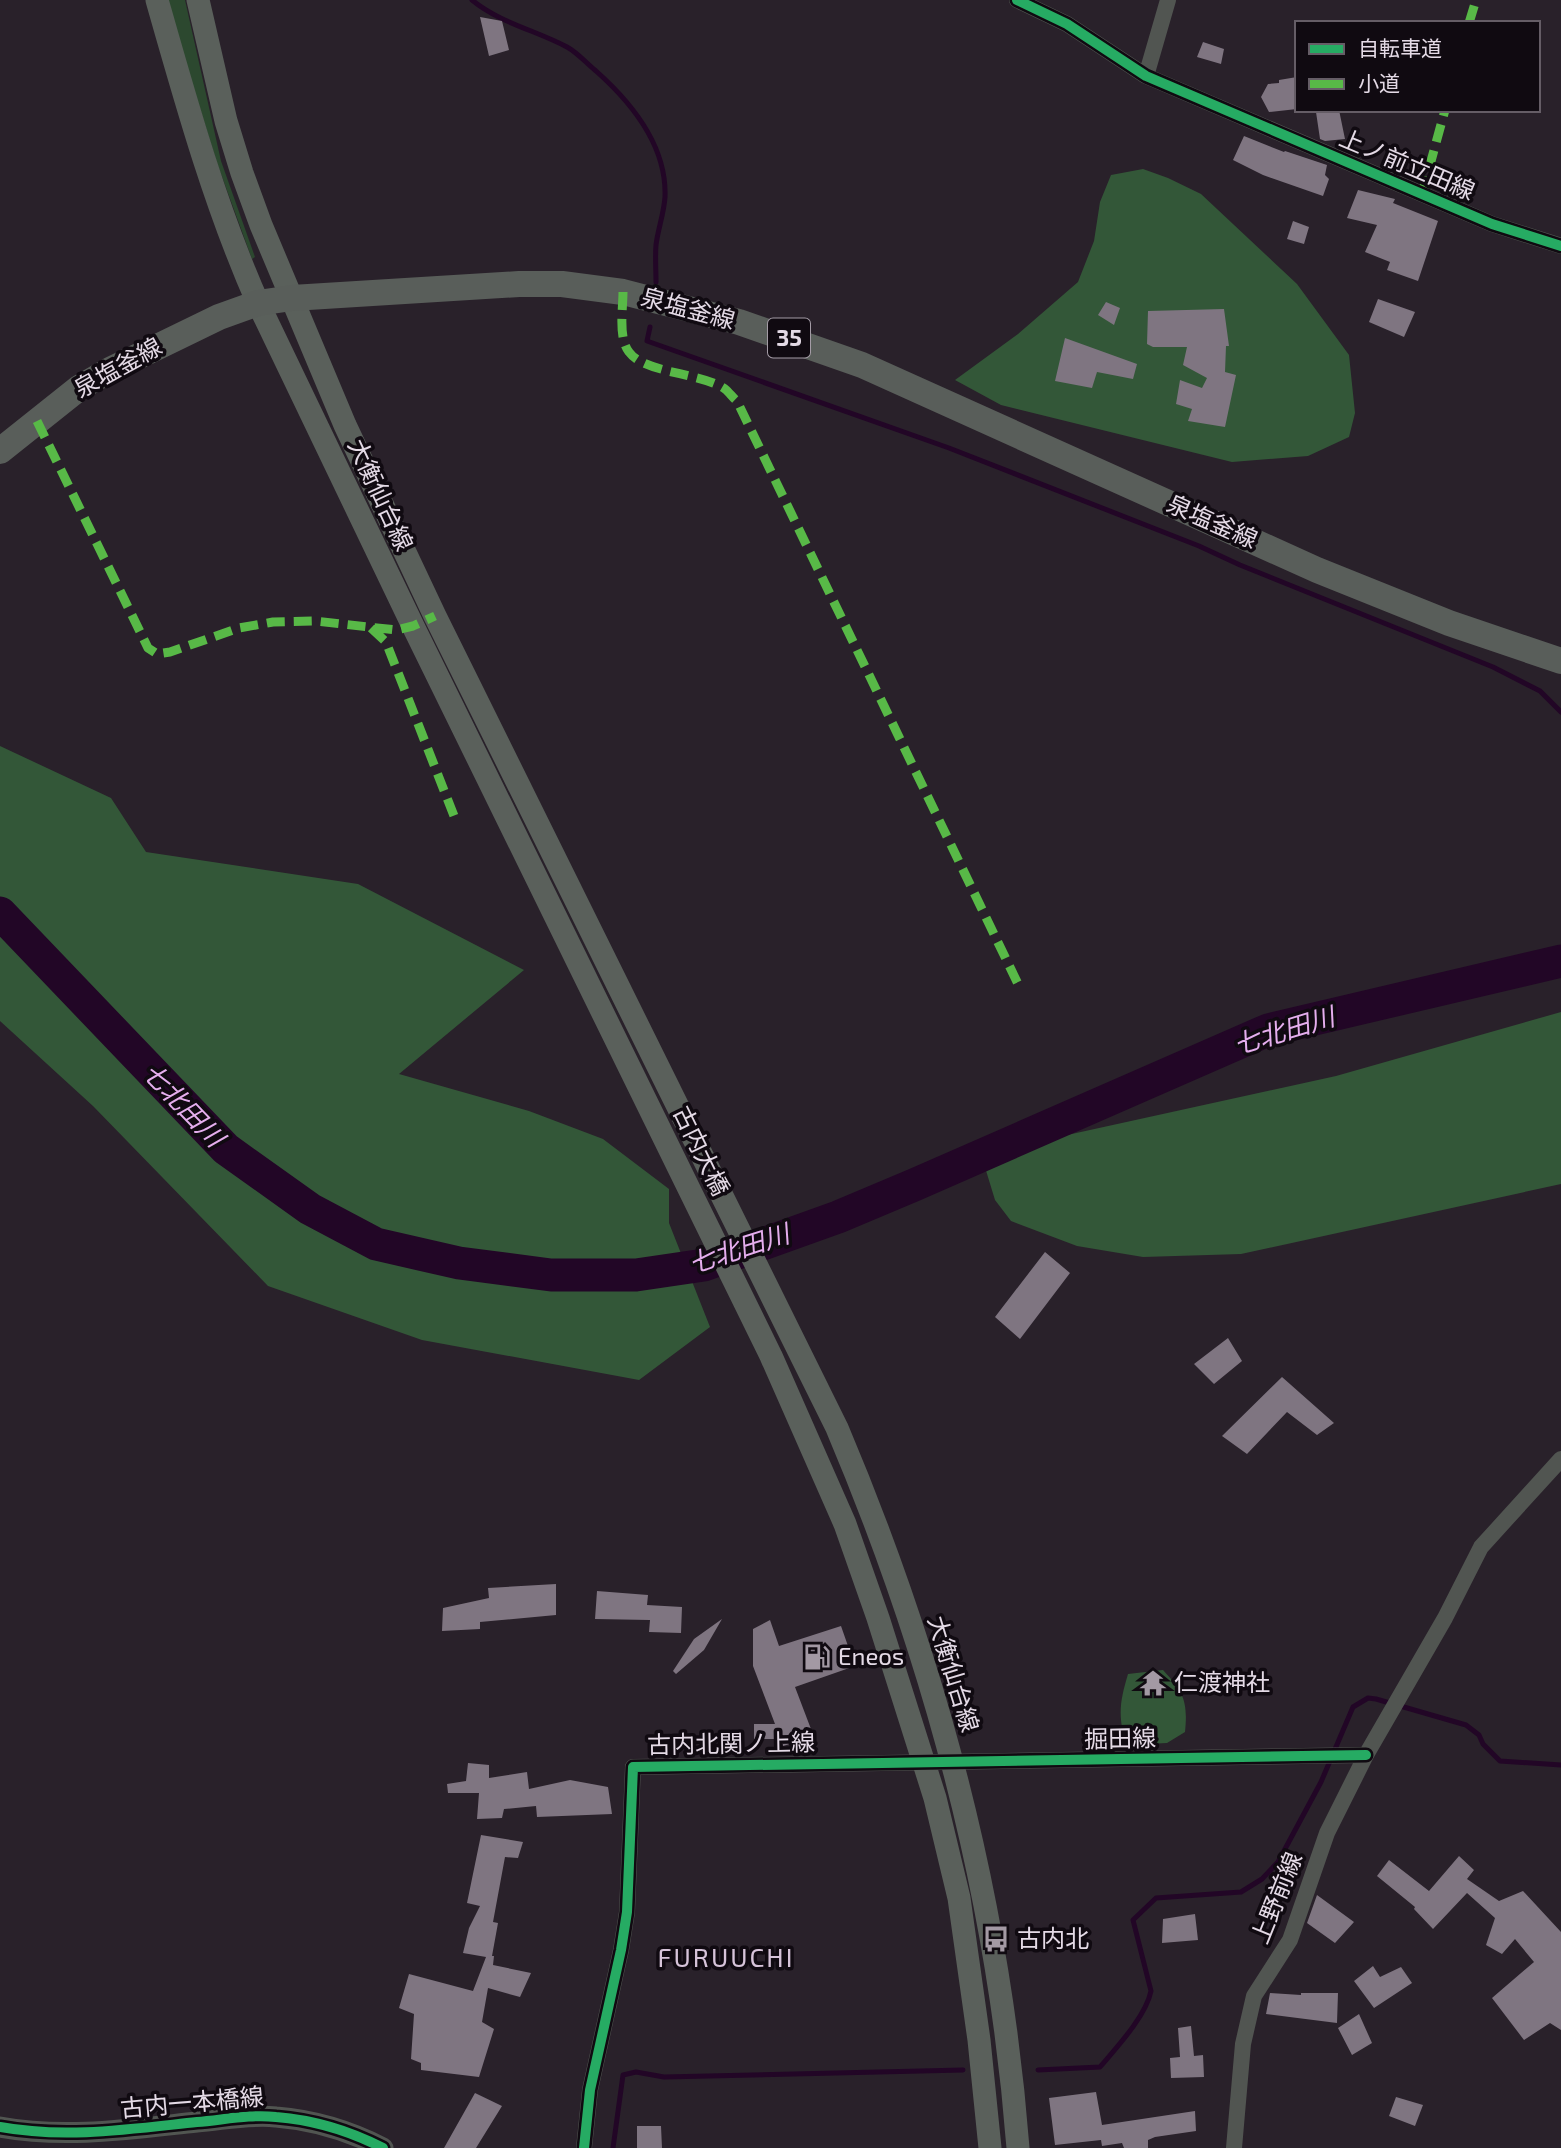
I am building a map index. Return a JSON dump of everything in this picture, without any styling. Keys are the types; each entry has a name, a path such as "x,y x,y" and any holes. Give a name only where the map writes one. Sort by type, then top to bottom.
{"main road":[{"name":"大衡仙台線","path":"157,0 196,134 258,303 413,626 596,996"},
{"name":"大衡仙台線","path":"198,0 226,121 242,173 345,425 435,616 625,996"},
{"name":"泉塩釜線","path":"0,451 79,388 110,370 219,317 258,303 292,298 519,284 562,284 624,292 739,322 862,365 1317,570 1449,624 1561,662"},
{"name":"古内大橋","path":"596,996 771,1356"},
{"name":"古内大橋","path":"625,996 784,1318"},
{"name":"大衡仙台線","path":"784,1318 837,1428 890,1561 952,1762 984,1894 1002,2005 1018,2148"},
{"path":"797,1345 771,1356 845,1524 935,1798 959,1898 979,2040 990,2148"}],"street":[{"name":"上ノ前立田線","path":"1017,0 1066,24 1146,76 1492,225 1561,246"},
{"path":"1146,76 1168,0"},
{"name":"上野前線","path":"1234,2148 1243,2044 1254,1996 1290,1940 1327,1833 1366,1755 1445,1618 1481,1547 1561,1459"},
{"name":"掘田線","path":"923,1762 1366,1755"},
{"name":"古内北関ノ上線","path":"584,2148 590,2090 627,1912 633,1767 923,1762"},
{"name":"古内一本橋線","path":"0,2127 69,2133 274,2116 335,2128 383,2148"}],"green space":[{"path":"166,0 185,0 221,161 255,257 252,259 217,163"},
{"path":"1143,169 1201,194 1297,284 1349,355 1355,413 1349,437 1308,456 1232,462 1001,405 955,380 1018,334 1078,282 1094,241 1100,202 1111,175"},
{"path":"0,746 111,798 146,852 358,884 524,970 399,1074 529,1111 603,1139 669,1189 669,1223 710,1327 639,1380 422,1340 268,1286 93,1106 0,1021"},
{"path":"1561,1012 1561,1184 1241,1254 1143,1257 1077,1246 1011,1221 995,1200 984,1164 986,1156 1049,1139 1336,1076"},
{"path":"1163,1670 1183,1698 1186,1712 1185,1732 1167,1743 1127,1745 1121,1709 1128,1674"}],"building":[{"path":"480,17 502,21 509,50 489,56"},
{"path":"1203,42 1224,49 1221,64 1197,57"},
{"path":"1295,77 1295,109 1269,112 1261,97 1268,84 1279,83 1279,80"},
{"path":"1316,112 1339,112 1345,139 1320,139"},
{"path":"1244,136 1327,165 1325,175 1329,179 1323,196 1263,175 1233,160"},
{"path":"1358,190 1395,199 1393,203 1438,221 1418,281 1387,270 1390,262 1365,252 1377,225 1347,218"},
{"path":"1293,221 1309,227 1304,244 1287,239"},
{"path":"1378,299 1415,312 1404,337 1369,322"},
{"path":"1106,302 1120,308 1114,325 1098,315"},
{"path":"1224,309 1229,346 1226,346 1225,372 1236,375 1225,427 1188,421 1192,409 1176,404 1180,380 1202,388 1207,378 1183,365 1187,347 1153,347 1147,344 1148,311"},
{"path":"1065,338 1137,364 1133,379 1097,372 1092,388 1055,381"},
{"path":"1045,1252 1070,1273 1020,1339 995,1317"},
{"path":"1228,1338 1242,1361 1214,1384 1194,1364"},
{"path":"1282,1377 1334,1423 1317,1435 1287,1412 1247,1454 1222,1436"},
{"path":"556,1584 556,1615 480,1622 480,1629 442,1631 443,1608 489,1598 488,1588"},
{"path":"597,1591 648,1595 647,1605 682,1607 681,1633 649,1632 650,1620 595,1619"},
{"path":"722,1619 704,1650 676,1674 673,1671 694,1639"},
{"path":"770,1620 779,1646 841,1626 855,1666 795,1687 814,1737 783,1746 780,1739 754,1739 754,1724 775,1724 753,1666 753,1629"},
{"path":"468,1763 489,1765 489,1778 527,1772 529,1789 570,1780 608,1787 612,1814 537,1817 536,1806 504,1809 502,1818 477,1819 479,1793 448,1793 447,1784 466,1781"},
{"path":"481,1835 523,1842 518,1858 505,1857 493,1922 498,1923 492,1956 493,1965 531,1973 520,1997 488,1988 482,2022 494,2029 479,2077 421,2070 421,2063 411,2059 414,2014 399,2008 409,1974 473,1991 486,1957 463,1953 469,1928 480,1906 467,1903"},
{"path":"1459,1856 1474,1870 1467,1879 1499,1901 1523,1891 1561,1932 1561,2030 1550,2023 1524,2040 1492,1998 1534,1962 1515,1939 1502,1954 1486,1945 1495,1918 1467,1893 1433,1929 1415,1907 1377,1876 1389,1860 1429,1891"},
{"path":"1317,1895 1354,1922 1335,1943 1307,1923"},
{"path":"1195,1914 1198,1940 1162,1943 1163,1919"},
{"path":"1373,1966 1380,1977 1401,1967 1412,1983 1374,2008 1354,1981"},
{"path":"1270,1993 1338,1993 1337,2023 1266,2014"},
{"path":"1359,2014 1372,2043 1352,2055 1338,2028"},
{"path":"1191,2026 1194,2056 1203,2055 1204,2077 1171,2078 1170,2058 1180,2057 1178,2028"},
{"path":"1096,2092 1102,2125 1195,2111 1196,2131 1155,2137 1148,2140 1148,2148 1124,2148 1122,2143 1102,2146 1101,2140 1055,2145 1049,2098"},
{"path":"475,2093 502,2106 476,2148 444,2148"},
{"path":"1396,2097 1423,2105 1415,2126 1389,2116"},
{"path":"637,2126 661,2126 662,2148 637,2148"}],"waterway":[{"path":"472,0 494,15 575,52 622,97 645,127 654,143 664,178 665,197 656,245 656,282"},
{"path":"650,327 647,341 949,448 1199,546 1493,667 1540,691 1561,712"},
{"name":"七北田川","path":"0,913 226,1149 310,1209 376,1244 459,1263 551,1275 636,1275 704,1265 838,1217 1268,1030 1561,961"},
{"path":"1038,2070 1100,2067 1137,2021 1151,1991 1133,1920 1156,1898 1241,1892 1262,1879 1278,1862 1321,1782 1353,1707 1368,1698 1466,1725 1479,1735 1483,1744 1500,1761 1561,1765"},
{"path":"613,2148 623,2075 636,2072 664,2077 963,2070"}],"marked path":[{"path":"1470,21 1476,0"},
{"path":"1422,194 1444,112"},
{"path":"623,292 623,339 636,359 660,369 715,384 725,389 737,401 1019,986"},
{"path":"37,421 148,648 157,654 239,628 273,622 315,621 396,630 435,616"},
{"path":"371,628 386,642 456,821"}],"cycle path":[{"path":"1017,0 1067,24 1146,76 1492,224 1561,246"},
{"path":"584,2148 590,2090 627,1912 633,1767 1366,1755"},
{"path":"0,2127 24,2131 98,2132 266,2116 331,2127 383,2148"}],"place":[{"name":"Eneos","path":"817,1657"},
{"name":"仁渡神社","path":"1153,1683"},
{"name":"古内北","path":"996,1939"}],"district":[{"name":"FURUUCHI","path":"726,1958"}]}
